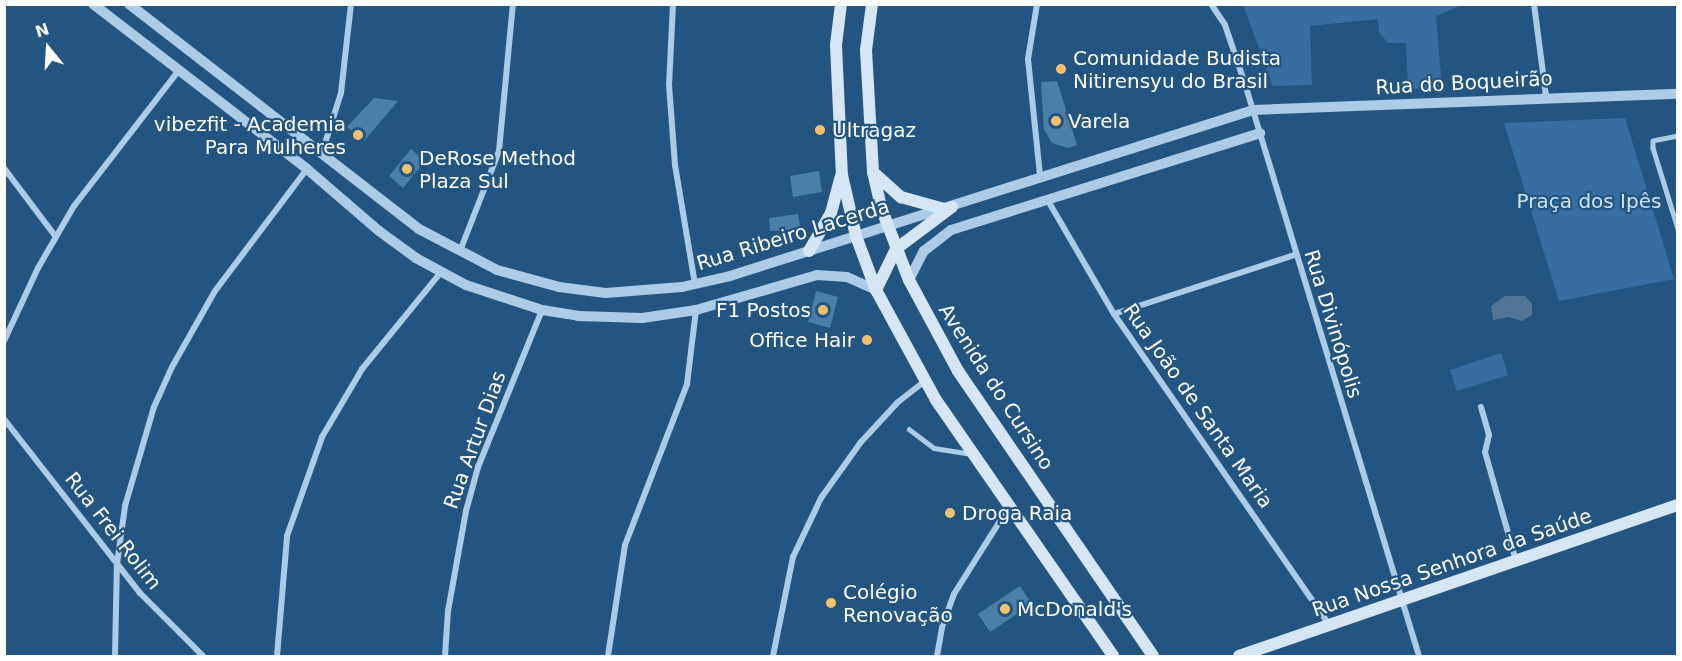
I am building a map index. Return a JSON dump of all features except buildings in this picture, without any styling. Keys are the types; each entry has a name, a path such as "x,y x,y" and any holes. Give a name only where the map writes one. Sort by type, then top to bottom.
{"main road":[{"path":"841,4 836,45 842,175 856,236 876,290 925,381 1113,657"},
{"name":"Avenida do Cursino","path":"872,4 866,50 873,172 888,226 909,280 958,371 1153,657"},
{"path":"873,172 901,198 947,208"},
{"path":"809,251 831,213 842,175"},
{"path":"876,290 896,249 947,208"},
{"name":"Rua Nossa Senhora da Saúde","path":"1239,657 1677,505"}],"street":[{"path":"93,4 307,170 379,231 441,272 542,310 578,316 642,318 696,310 823,275 847,277 876,290"},
{"name":"Rua Ribeiro Lacerda","path":"129,4 419,229 496,270 559,287 606,293 695,284 947,208 1040,176 1253,110"},
{"path":"322,153 341,93 351,4"},
{"path":"460,252 499,151 513,4"},
{"path":"673,4 669,85 675,165 695,284"},
{"path":"1037,4 1028,59 1040,176"},
{"name":"Rua Divinópolis","path":"1211,4 1225,25 1253,110 1294,255 1419,657"},
{"path":"1534,4 1546,96"},
{"path":"4,341 56,237 108,158 179,70"},
{"name":"Rua do Boqueirão","path":"1253,110 1546,96 1677,94"},
{"path":"909,280 924,250 951,230 1260,133"},
{"path":"4,168 56,237"},
{"path":"115,657 117,564 132,475 172,367 215,291 307,170"},
{"name":"Rua João de Santa Maria","path":"1047,198 1114,314 1330,627"},
{"path":"1114,314 1294,255"},
{"path":"277,657 287,536 322,437 362,369 441,272"},
{"name":"Rua Artur Dias","path":"445,657 448,611 466,511 482,458 542,310"},
{"path":"608,657 625,545 687,384 696,310"},
{"path":"773,657 793,556 821,498 861,442 898,402 925,381"},
{"path":"1480,407 1489,435 1485,452 1517,561"},
{"name":"Rua Frei Rolim","path":"4,419 148,602 203,657"},
{"path":"937,657 942,627 954,594 1010,505"}],"lane":[{"path":"1677,136 1653,141 1653,148 1677,229"},
{"path":"909,429 934,448 975,454"}],"green space":[{"path":"1243,5 1463,5 1436,16 1442,88 1408,89 1406,43 1388,43 1379,32 1378,19 1310,26 1312,85 1273,86"},
{"name":"Praça dos Ipês","path":"1625,118 1674,279 1559,301 1504,123"},
{"path":"1501,353 1508,375 1457,391 1450,370"}],"shaded area":[{"path":"1505,296 1525,296 1532,304 1532,315 1522,321 1508,317 1493,320 1491,306"}],"place":[{"name":"Comunidade Budista Nitirensyu do Brasil","path":"1061,69"},
{"name":"Varela","path":"1056,121"},
{"name":"Ultragaz","path":"820,130"},
{"name":"vibezfit - Academia Para Mulheres","path":"358,135"},
{"name":"DeRose Method Plaza Sul","path":"407,169"},
{"name":"F1 Postos","path":"823,310"},
{"name":"Office Hair","path":"867,340"},
{"name":"Droga Raia","path":"950,513"},
{"name":"Colégio Renovação","path":"831,603"},
{"name":"McDonald's","path":"1005,609"}]}
